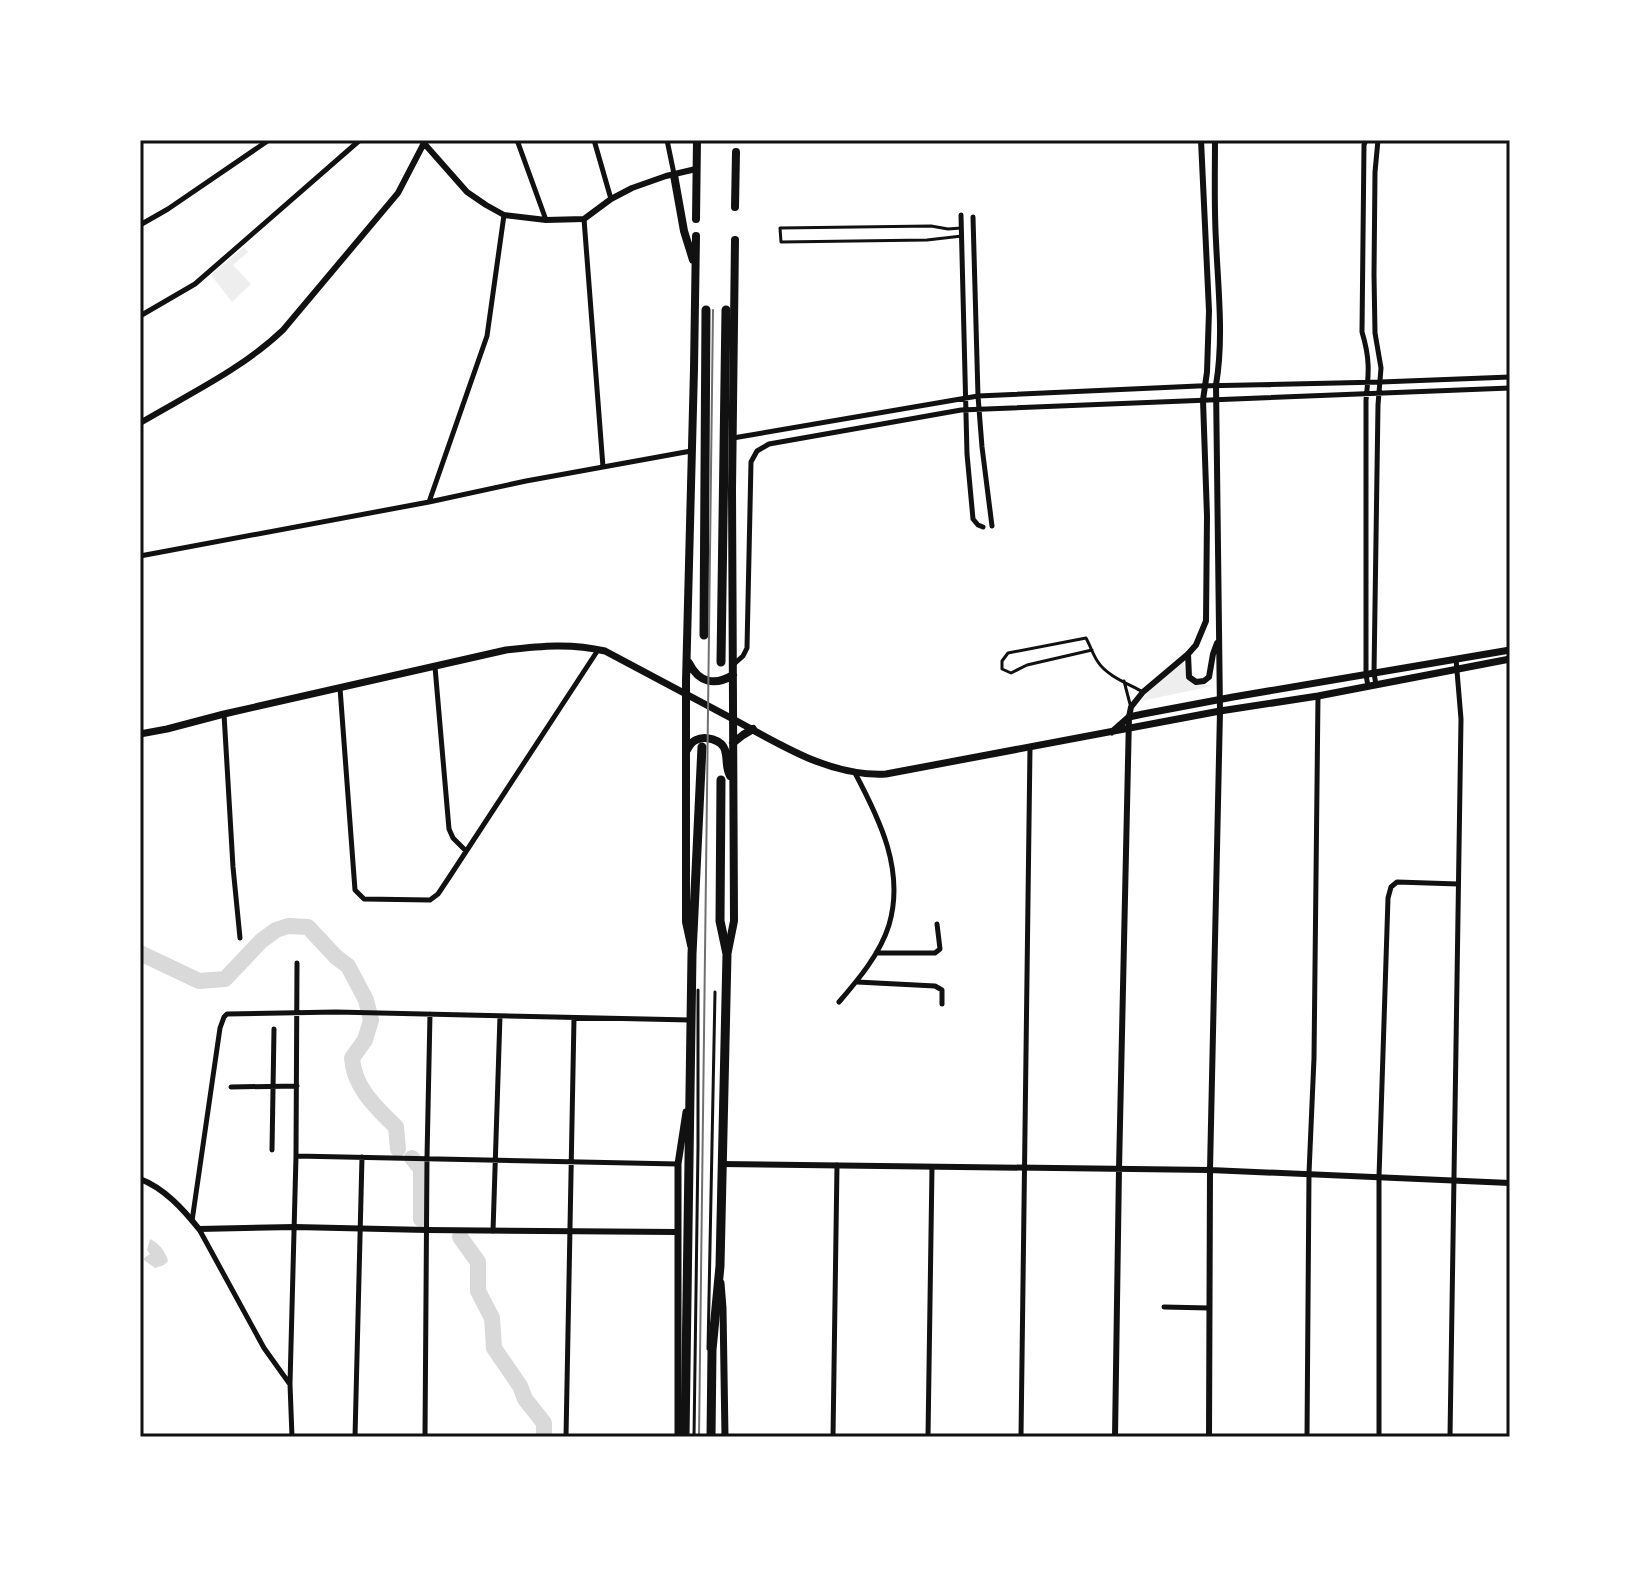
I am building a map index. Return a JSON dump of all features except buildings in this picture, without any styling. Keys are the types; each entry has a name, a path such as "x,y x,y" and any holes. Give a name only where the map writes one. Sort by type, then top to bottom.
{"highway":[{"path":"704,635 706,310"},
{"path":"721,662 726,310"},
{"path":"685,1437 691,1348 692,954 702,747"},
{"path":"709,1437 710,1350 720,1266 727,954 720,921 721,780"}],"main road":[{"path":"696,219 697,140"},
{"path":"735,207 736,152"},
{"path":"674,175 686,239 695,264"},
{"path":"692,954 686,922 686,694 696,236"},
{"path":"727,954 734,921 735,240"},
{"path":"140,734 506,650 549,645 586,646 605,651 821,763 855,773 886,774 1510,659"},
{"path":"1111,733 1129,717 1510,650"},
{"path":"687,659 694,673 704,680 717,682 733,670"},
{"path":"733,744 753,729"},
{"path":"686,750 697,739 720,744 724,749 726,768 733,780"},
{"path":"678,1437 678,1164 690,1090"},
{"path":"720,1266 725,1437"}],"street":[{"path":"140,225 269,140"},
{"path":"140,316 195,284 360,140"},
{"path":"517,140 546,220"},
{"path":"594,140 611,199"},
{"path":"667,140 674,175"},
{"path":"1115,1437 1129,717 1131,707 1143,692 1196,645 1206,621 1207,516 1203,400 1209,311 1201,140"},
{"path":"1209,1437 1210,1170 1220,711 1216,399 1219,301 1215,140"},
{"path":"1366,140 1362,332 1368,352 1366,395 1372,685"},
{"path":"1370,674 1381,382 1374,287 1378,140"},
{"path":"140,423 264,348 283,330 398,193 424,141 467,192 504,215 546,220 584,219 632,188 696,169"},
{"path":"429,502 487,336 504,215"},
{"path":"961,215 967,454 973,519 983,527"},
{"path":"973,217 978,396 992,526"},
{"path":"584,219 603,467"},
{"path":"733,438 978,396 1216,385 1510,377"},
{"path":"733,670 747,648 751,467 754,455 765,445 967,409 1510,388"},
{"path":"140,556 692,450"},
{"path":"1188,654 1189,677 1196,682 1204,681 1209,677 1219,637"},
{"path":"340,688 355,890 364,899 430,900 438,894 598,649"},
{"path":"1450,1437 1461,719 1456,659"},
{"path":"435,666 449,829 466,851"},
{"path":"1307,1437 1318,696"},
{"path":"224,714 240,938"},
{"path":"1021,1437 1030,747"},
{"path":"839,1002 876,953 889,925 894,888 888,846 877,815 855,773"},
{"path":"1379,1437 1379,1177 1388,898 1391,887 1397,882 1458,884"},
{"path":"876,953 935,953 940,949 937,924"},
{"path":"292,1437 290,1384 297,963"},
{"path":"856,981 935,986 942,990 942,1004"},
{"path":"192,1221 220,1028 224,1017 231,1014 336,1012 691,1020"},
{"path":"425,1437 430,1014"},
{"path":"493,1231 500,1016"},
{"path":"566,1437 574,1018"},
{"path":"272,1150 274,1029"},
{"path":"231,1087 297,1086"},
{"path":"296,1156 678,1164"},
{"path":"355,1437 362,1157"},
{"path":"721,1164 1210,1170 1510,1183"},
{"path":"833,1437 837,1165"},
{"path":"928,1437 932,1167"},
{"path":"140,1179 164,1192 199,1229 264,1348 290,1384"},
{"path":"199,1229 295,1227 677,1232"},
{"path":"1164,1307 1209,1308"}],"lane":[{"path":"961,228 780,228 781,242 927,240 962,236"},
{"path":"1092,650 1027,665 1011,673 1002,669 1002,661 1008,653 1086,638 1102,667 1143,692"},
{"path":"1124,681 1131,707"},
{"path":"694,1437 691,1348 698,990"},
{"path":"710,1350 715,992"}],"shaded area":[{"path":"244,247 248,252 233,265 251,284 232,302 211,275"},
{"path":"1184,661 1186,674 1191,681 1213,686 1141,701 1149,691"},
{"path":"150,1239 165,1254 168,1261 164,1265 155,1268 144,1260 150,1254 147,1250"}],"waterway":[{"path":"140,953 199,981 225,979 261,941 276,930 288,926 308,927 348,966 366,1000 371,1020 365,1040 352,1058 354,1069 367,1096 396,1127 398,1149"},
{"path":"412,1158 421,1169 421,1219"},
{"path":"460,1237 478,1262 478,1291 492,1318 494,1348 520,1386 525,1399 544,1423 544,1437"}],"tram line":[{"path":"699,1437 713,310"}]}
